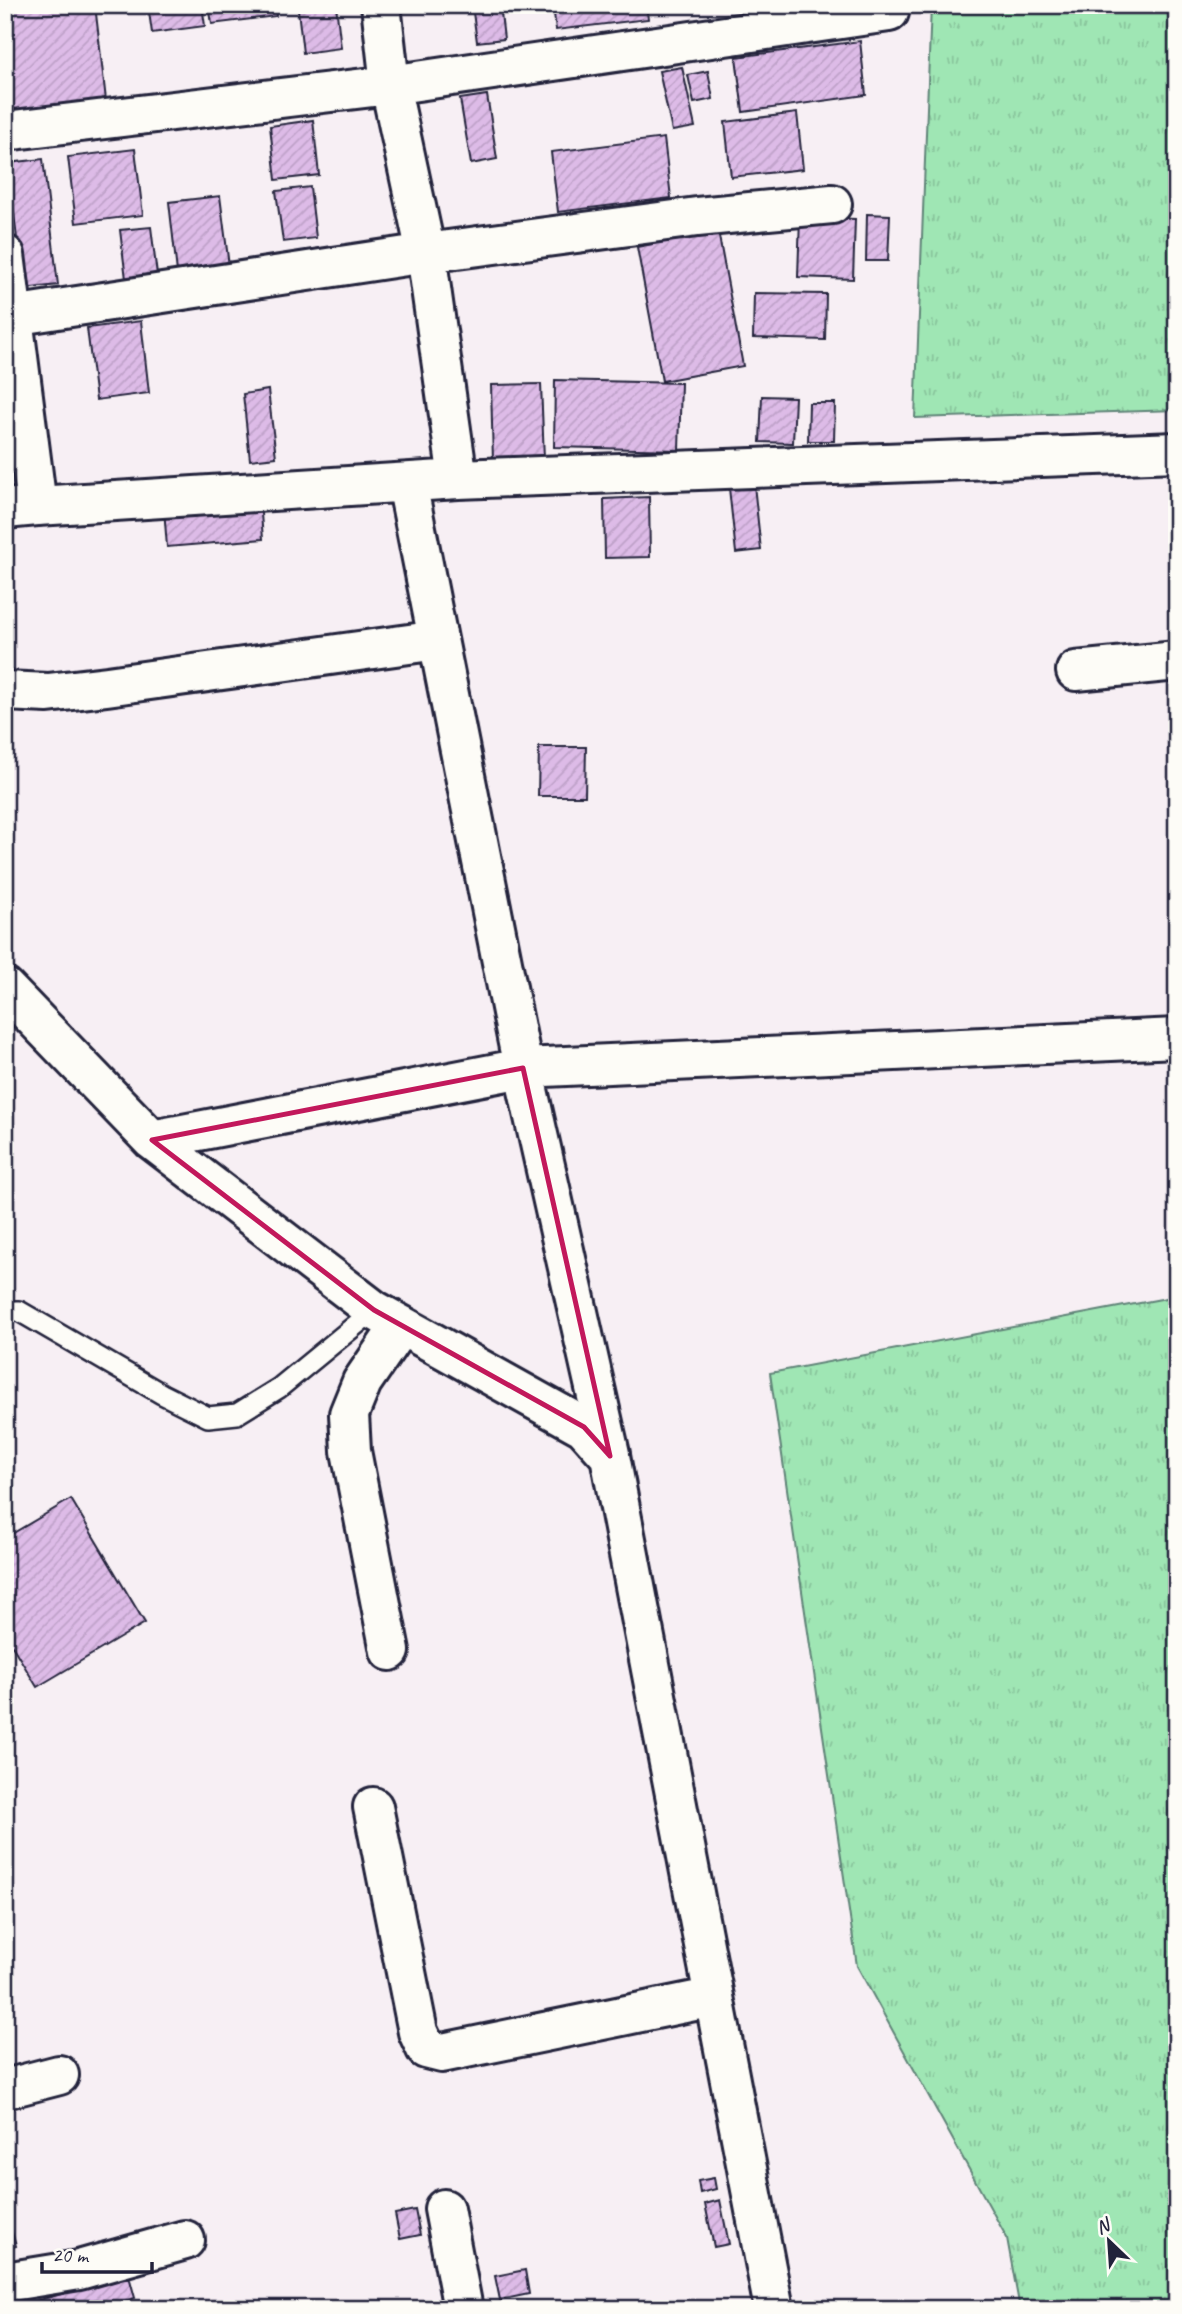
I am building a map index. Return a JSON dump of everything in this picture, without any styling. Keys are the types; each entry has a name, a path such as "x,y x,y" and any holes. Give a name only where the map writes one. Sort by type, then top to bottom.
{"street":[{"path":"381,5 390,85 426,253 458,479"},
{"path":"5,131 390,85 889,12"},
{"path":"9,317 426,253 698,217 832,204"},
{"path":"5,255 21,507 458,479 1177,452"},
{"path":"407,483 523,1068 610,1456 774,2309"},
{"path":"5,691 48,693 107,687 438,640"},
{"path":"1076,671 1177,661"},
{"path":"5,988 152,1140 388,1317 584,1427 610,1456"},
{"path":"152,1140 523,1068 1177,1038"},
{"path":"388,1317 349,1414 351,1451 390,1651"},
{"path":"373,1807 418,2032 426,2049 442,2053 714,1997"},
{"path":"5,2089 59,2074"},
{"path":"444,2209 463,2309"},
{"path":"5,2282 79,2270 185,2239"}],"lane":[{"path":"5,1311 19,1311 162,1394 208,1417 237,1414 388,1317"}],"highlighted area":[{"path":"523,1068 610,1456 584,1427 374,1310 152,1140"}],"green space":[{"path":"931,5 1177,5 1177,410 915,418"},
{"path":"1177,1296 1177,2309 1020,2309 1007,2238 857,1966 770,1373"}],"building":[{"path":"5,5 95,5 107,109 5,122"},
{"path":"148,5 202,5 205,26 152,33"},
{"path":"209,5 275,5 276,16 212,24"},
{"path":"336,5 341,48 303,53 298,10"},
{"path":"472,5 500,5 504,39 477,42"},
{"path":"553,5 646,5 648,19 556,30"},
{"path":"860,41 866,95 743,112 736,57"},
{"path":"682,67 695,127 672,131 659,71"},
{"path":"708,71 713,99 694,103 688,75"},
{"path":"487,95 497,159 471,164 460,99"},
{"path":"797,113 803,169 731,177 725,122"},
{"path":"313,120 319,175 276,180 270,126"},
{"path":"664,138 671,198 558,212 551,152"},
{"path":"135,149 143,215 76,223 68,157"},
{"path":"43,159 58,285 23,289 8,163"},
{"path":"310,187 316,238 283,242 276,191"},
{"path":"220,196 229,266 177,272 169,202"},
{"path":"867,214 890,215 888,261 866,261"},
{"path":"800,217 855,219 853,279 798,277"},
{"path":"151,227 157,275 126,279 120,230"},
{"path":"718,231 743,366 662,381 637,247"},
{"path":"754,293 826,294 825,340 753,338"},
{"path":"141,321 149,393 96,400 87,328"},
{"path":"555,380 681,383 679,450 554,447"},
{"path":"541,384 544,459 493,461 491,385"},
{"path":"268,390 276,457 250,460 243,394"},
{"path":"762,396 795,397 793,443 760,442"},
{"path":"809,403 835,403 834,441 808,441"},
{"path":"754,485 761,550 736,553 729,488"},
{"path":"649,497 650,557 605,558 604,499"},
{"path":"260,501 263,539 167,547 164,509"},
{"path":"539,747 586,747 585,796 538,796"},
{"path":"71,1499 145,1623 37,1687 5,1634 5,1538"},
{"path":"714,2178 716,2189 700,2193 698,2181"},
{"path":"720,2200 729,2244 714,2247 705,2204"},
{"path":"5,2208 16,2246 5,2249"},
{"path":"415,2210 420,2235 400,2239 395,2214"},
{"path":"525,2270 529,2294 500,2300 495,2276"},
{"path":"129,2276 135,2298 96,2309 30,2309 28,2303"}]}
